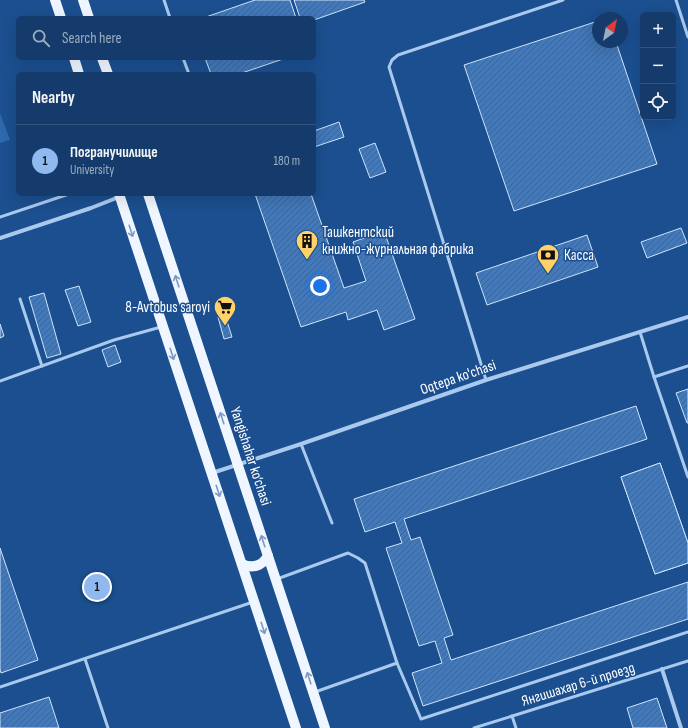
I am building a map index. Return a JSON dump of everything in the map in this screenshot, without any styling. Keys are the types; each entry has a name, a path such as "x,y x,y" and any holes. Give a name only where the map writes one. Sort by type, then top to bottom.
{"main road":[{"path":"55,0 60,16"},
{"path":"83,0 88,16"},
{"path":"75,60 78,72"},
{"path":"103,60 107,72"},
{"path":"122,196 163,326 296,728"},
{"name":"Yangishahar ko‘chasi","path":"149,196 326,728"},
{"path":"242,564 256,566 264,562 268,556"}],"street":[{"path":"0,238 91,208 120,196"},
{"name":"Oqtepa ko'chasi","path":"212,473 486,380 688,317"},
{"path":"662,669 681,728"}],"lane":[{"path":"164,0 170,16"},
{"path":"486,380 389,67 392,60 398,55 563,0"},
{"path":"676,0 688,37"},
{"path":"184,60 188,72"},
{"path":"0,217 63,196"},
{"path":"20,299 42,366"},
{"path":"0,382 114,340 163,326"},
{"path":"640,332 688,477"},
{"path":"654,377 688,366"},
{"path":"301,444 332,523"},
{"path":"276,579 348,553 358,558 365,564 397,663 421,720 688,632"},
{"path":"0,687 254,602"},
{"path":"85,659 108,728"},
{"name":"Янгишахар 6-й проезд","path":"474,728 688,661"},
{"path":"314,693 397,663"},
{"path":"512,716 516,728"}],"shaded area":[{"path":"0,113 10,140 0,143"}],"building":[{"path":"255,0 290,0 295,16 209,16"},
{"path":"294,0 364,0 365,2 316,19 316,16 299,16"},
{"path":"592,23 592,48 618,48 640,113 640,120 642,120 657,164 514,211 464,65"},
{"path":"206,60 280,60 245,72 210,72"},
{"path":"339,122 344,137 316,146 316,130"},
{"path":"375,143 386,172 370,178 359,149"},
{"name":"Ташкентский книжно-журнальная фабрика","path":"256,196 312,196 344,288 366,281 353,242 384,231 415,319 384,330 377,310 348,320 346,312 301,327"},
{"path":"681,228 687,243 647,258 641,242"},
{"path":"587,235 598,267 487,305 476,273"},
{"path":"79,286 91,322 78,326 65,290"},
{"path":"44,293 61,354 47,358 29,297"},
{"name":"8-Avtobus saroyi","path":"225,315 232,337 224,339 218,317"},
{"path":"0,324 4,336 0,338"},
{"path":"115,345 121,362 108,367 102,350"},
{"path":"688,389 688,423 687,423 676,393"},
{"path":"636,406 647,439 404,519 411,540 420,537 453,635 444,638 451,660 688,582 688,619 423,706 412,673 442,663 435,641 419,646 386,548 402,543 395,522 365,532 354,499"},
{"path":"660,463 688,543 688,563 655,574 621,477"},
{"path":"660,463 688,543 688,563 655,574 621,477"},
{"path":"0,548 38,660 1,673 0,669"},
{"path":"49,697 59,728 0,728 0,713"},
{"path":"657,698 667,728 633,728 627,708"}],"place":[{"name":"Ташкентский книжно-журнальная фабрика","path":"307,260"},
{"name":"Касса","path":"548,274"},
{"name":"8-Avtobus saroyi","path":"225,326"},
{"name":"Погранучилище","path":"97,587"}]}
